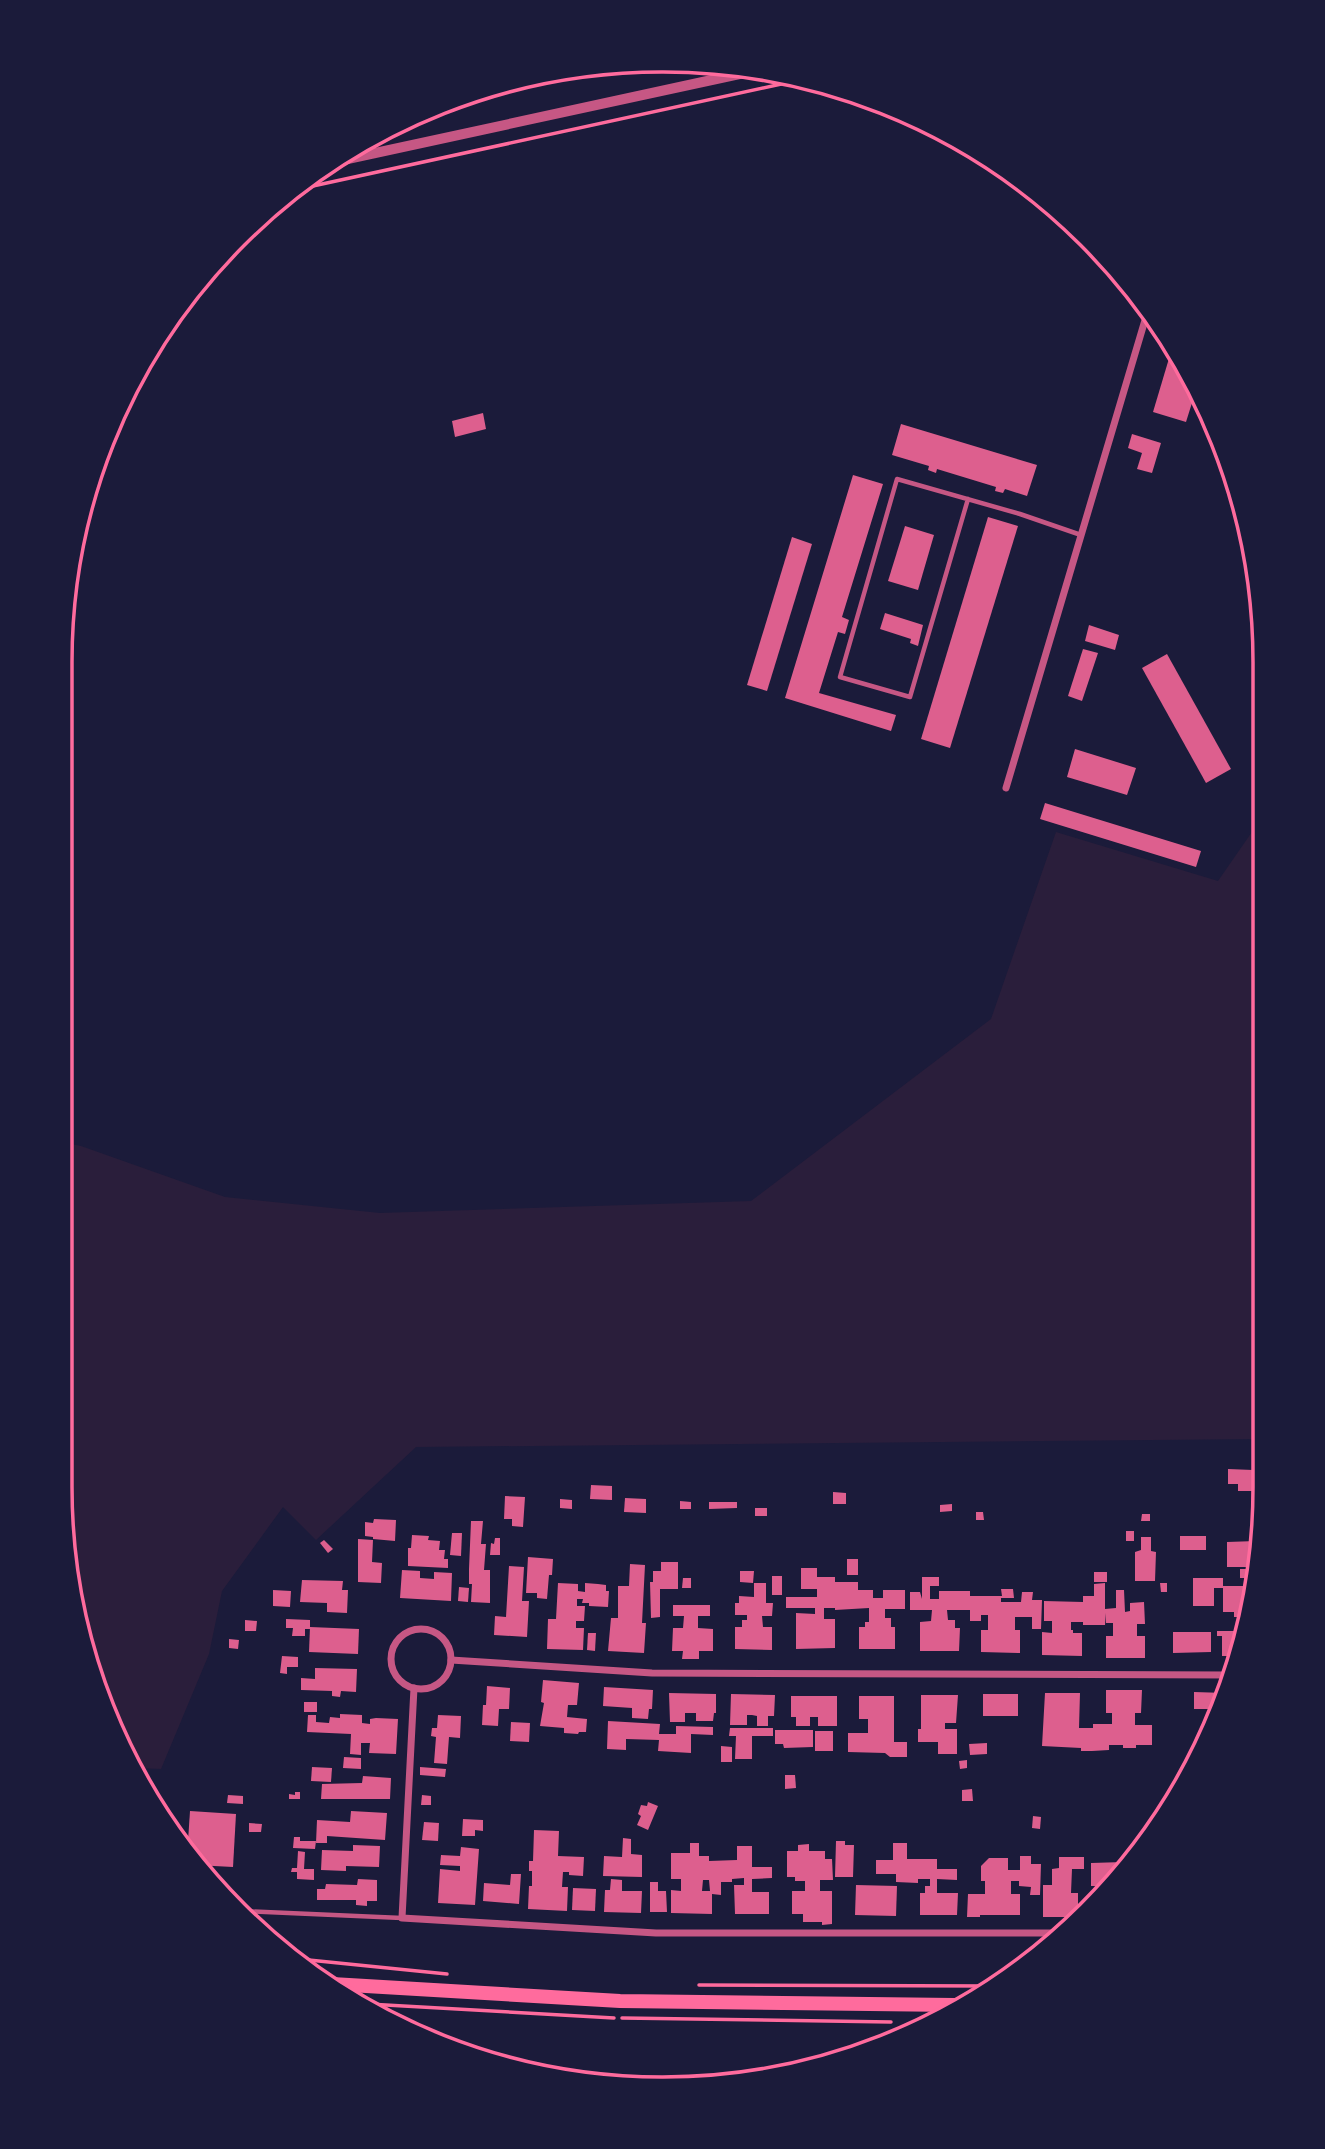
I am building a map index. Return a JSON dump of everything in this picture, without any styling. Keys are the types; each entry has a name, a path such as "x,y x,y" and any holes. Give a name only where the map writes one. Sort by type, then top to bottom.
{"main road":[{"path":"345,1985 620,2001 945,2005"}],"street":[{"path":"357,157 730,76"},
{"path":"1006,788 1145,321"},
{"path":"422,1629 431,1631 446,1642 452,1660 449,1671 435,1686 414,1688 405,1684 393,1669 393,1650 404,1635 422,1629"},
{"path":"452,1660 652,1673 1222,1675"},
{"path":"414,1688 402,1918 656,1933 1050,1933"}],"lane":[{"path":"968,499 910,696 840,677 897,479 968,499 1082,535"},
{"path":"252,1911 402,1918"}],"path":[{"path":"314,186 782,84"},
{"path":"310,1960 449,1974"},
{"path":"692,1985 978,1986"}],"shaded area":[{"path":"1253,830 1253,1439 416,1447 316,1540 283,1507 222,1591 209,1654 161,1769 144,1768 117,1713 103,1676 83,1602 77,1564 72,1486 72,1144 225,1197 380,1213 751,1201 991,1019 1056,832 1218,881"}],"building":[{"path":"1169,359 1192,402 1186,422 1153,412"},
{"path":"483,413 486,429 455,437 452,421"},
{"path":"901,424 1037,465 1027,496 1005,489 1003,493 995,491 996,487 937,469 936,473 928,470 929,466 892,455"},
{"path":"1132,434 1161,443 1152,473 1137,469 1142,453 1128,448"},
{"path":"853,475 883,484 842,617 849,620 845,634 838,632 819,693 896,715 891,731 785,698"},
{"path":"988,517 1018,526 950,748 921,739"},
{"path":"905,526 934,535 918,590 888,581"},
{"path":"792,537 812,544 767,691 747,685"},
{"path":"885,613 923,625 918,646 910,643 911,639 880,629"},
{"path":"1089,625 1119,635 1115,650 1085,641"},
{"path":"1083,649 1098,653 1082,701 1068,696"},
{"path":"1167,654 1231,769 1206,783 1142,668"},
{"path":"1075,749 1136,768 1127,795 1067,777"},
{"path":"1045,803 1201,851 1196,867 1040,819"},
{"path":"1228,1469 1253,1470 1252,1491 1238,1491 1238,1484 1228,1484"},
{"path":"591,1485 612,1486 612,1500 590,1499"},
{"path":"833,1492 846,1493 846,1504 833,1504"},
{"path":"505,1496 525,1497 523,1527 512,1526 512,1519 504,1519"},
{"path":"625,1498 646,1499 646,1513 624,1512"},
{"path":"560,1499 572,1500 572,1509 560,1508"},
{"path":"680,1501 691,1502 691,1509 680,1509"},
{"path":"709,1502 737,1502 737,1508 709,1509"},
{"path":"952,1504 952,1511 940,1512 940,1505"},
{"path":"755,1508 767,1508 767,1516 755,1516"},
{"path":"976,1512 983,1512 984,1520 976,1520"},
{"path":"1142,1514 1150,1514 1150,1521 1141,1521"},
{"path":"374,1519 396,1520 395,1541 365,1536 365,1522 373,1523"},
{"path":"471,1521 483,1521 481,1544 486,1544 484,1570 490,1570 490,1603 471,1602"},
{"path":"1126,1531 1134,1531 1134,1541 1126,1541"},
{"path":"452,1533 462,1533 461,1556 450,1555"},
{"path":"412,1535 429,1536 428,1540 440,1541 439,1550 445,1550 444,1559 448,1559 448,1568 408,1566 408,1548 411,1548"},
{"path":"1180,1536 1206,1536 1206,1550 1180,1550"},
{"path":"1141,1537 1151,1537 1151,1551 1156,1552 1155,1581 1135,1581 1135,1552 1141,1550"},
{"path":"495,1538 500,1538 500,1555 490,1555 491,1543 494,1544"},
{"path":"358,1539 373,1540 372,1562 382,1563 381,1583 358,1582"},
{"path":"324,1540 333,1549 328,1553 320,1543"},
{"path":"1250,1541 1248,1567 1227,1567 1227,1542"},
{"path":"528,1557 553,1559 547,1599 537,1598 537,1593 526,1593"},
{"path":"847,1559 858,1559 858,1575 847,1575"},
{"path":"661,1562 678,1562 678,1589 660,1589 660,1617 651,1618 650,1582 653,1582 653,1571 661,1571"},
{"path":"630,1564 645,1565 642,1623 646,1623 644,1653 608,1651 611,1618 618,1618 618,1586 629,1586"},
{"path":"509,1566 524,1567 522,1601 529,1601 527,1637 494,1635 495,1616 506,1617"},
{"path":"801,1568 817,1568 817,1577 835,1577 835,1582 858,1582 858,1590 873,1590 873,1598 883,1598 883,1590 905,1590 905,1609 885,1609 885,1618 891,1618 891,1627 895,1627 895,1649 859,1649 859,1627 865,1627 865,1622 869,1622 869,1608 824,1608 824,1619 835,1619 835,1648 796,1649 796,1613 815,1614 815,1608 786,1608 786,1597 817,1597 817,1589 801,1589"},
{"path":"1240,1569 1247,1569 1246,1578 1240,1578"},
{"path":"402,1570 420,1571 420,1578 434,1579 434,1572 452,1573 451,1601 400,1598"},
{"path":"740,1571 754,1571 753,1583 740,1582"},
{"path":"1094,1572 1107,1572 1107,1582 1094,1582"},
{"path":"772,1576 782,1576 782,1595 772,1595"},
{"path":"922,1577 939,1577 939,1586 930,1586 930,1599 939,1599 939,1591 970,1591 970,1596 1002,1596 1001,1589 1013,1589 1014,1598 1001,1598 1001,1602 1021,1602 1022,1592 1033,1592 1032,1600 1042,1600 1041,1629 1032,1629 1032,1617 1015,1617 1015,1630 1020,1630 1020,1653 981,1652 981,1630 988,1630 988,1615 981,1615 981,1621 970,1621 970,1610 947,1610 948,1620 955,1620 955,1628 960,1628 959,1651 920,1651 920,1622 931,1621 932,1610 910,1610 910,1592 920,1592 922,1599"},
{"path":"683,1578 691,1578 691,1588 682,1588"},
{"path":"1193,1578 1223,1578 1223,1588 1214,1588 1214,1606 1193,1606"},
{"path":"302,1580 343,1581 342,1590 348,1590 347,1613 327,1612 327,1603 300,1602"},
{"path":"558,1583 578,1584 578,1591 585,1592 585,1583 606,1585 606,1591 609,1591 608,1607 589,1606 589,1603 582,1603 583,1599 577,1599 577,1606 585,1606 584,1621 576,1621 576,1628 584,1628 583,1650 547,1649 548,1619 556,1619"},
{"path":"754,1583 766,1583 766,1603 773,1603 772,1616 762,1616 763,1627 772,1627 772,1650 735,1649 735,1627 742,1627 742,1620 747,1620 747,1615 735,1615 735,1603 739,1603 739,1596 754,1597"},
{"path":"1105,1583 1105,1609 1116,1608 1116,1590 1124,1590 1125,1612 1130,1611 1130,1603 1144,1602 1145,1624 1137,1624 1137,1636 1145,1636 1145,1658 1106,1658 1106,1636 1113,1636 1113,1623 1106,1623 1106,1613 1105,1625 1071,1622 1073,1633 1082,1633 1082,1656 1042,1655 1042,1632 1052,1633 1052,1621 1044,1621 1044,1601 1083,1602 1083,1596 1094,1596 1094,1584"},
{"path":"1160,1583 1167,1583 1167,1592 1161,1592"},
{"path":"1223,1586 1245,1586 1238,1617 1234,1617 1234,1612 1223,1612"},
{"path":"459,1587 469,1588 468,1602 458,1601"},
{"path":"273,1590 291,1591 290,1607 273,1606"},
{"path":"673,1605 710,1605 710,1616 698,1616 698,1628 713,1629 713,1651 699,1651 699,1659 682,1659 683,1651 672,1651 673,1628 683,1628 684,1616 673,1616"},
{"path":"286,1619 310,1620 310,1629 305,1629 305,1636 292,1636 293,1628 286,1628"},
{"path":"245,1620 257,1621 256,1631 245,1631"},
{"path":"310,1627 359,1629 358,1654 309,1652"},
{"path":"1217,1631 1235,1631 1228,1656 1222,1656 1222,1636 1217,1636"},
{"path":"1173,1632 1211,1632 1211,1652 1173,1653"},
{"path":"588,1633 596,1633 595,1651 587,1650"},
{"path":"229,1639 239,1640 238,1649 229,1648"},
{"path":"282,1656 298,1657 298,1667 287,1667 287,1674 280,1673"},
{"path":"315,1668 357,1669 356,1692 341,1691 340,1697 332,1696 332,1691 301,1690 301,1678 315,1679"},
{"path":"543,1680 579,1683 577,1705 568,1705 567,1717 587,1719 586,1732 564,1733 564,1728 540,1726 544,1703 541,1702"},
{"path":"487,1686 510,1688 509,1709 499,1709 498,1726 482,1725"},
{"path":"604,1687 653,1690 652,1709 649,1709 648,1719 632,1718 632,1708 603,1706"},
{"path":"1106,1690 1142,1690 1141,1713 1135,1713 1135,1725 1152,1725 1152,1745 1123,1748 1123,1745 1109,1745 1109,1750 1092,1751 1042,1746 1045,1693 1080,1693 1079,1728 1093,1728 1093,1724 1112,1724 1112,1713 1106,1713"},
{"path":"1194,1692 1216,1693 1210,1709 1194,1709"},
{"path":"669,1693 716,1694 713,1721 696,1721 696,1713 685,1713 685,1722 670,1722"},
{"path":"731,1694 775,1695 774,1716 768,1716 768,1726 757,1726 757,1716 752,1715 747,1715 747,1725 730,1725"},
{"path":"983,1694 1018,1694 1018,1716 983,1716"},
{"path":"921,1695 958,1695 956,1723 945,1723 945,1729 957,1729 957,1754 938,1754 938,1742 918,1742 918,1729 921,1729"},
{"path":"791,1696 837,1696 837,1726 818,1726 818,1717 810,1717 810,1726 796,1726 796,1717 791,1717"},
{"path":"859,1696 894,1696 894,1742 907,1742 907,1757 890,1757 885,1753 848,1752 848,1733 868,1733 868,1719 859,1719"},
{"path":"304,1702 317,1702 317,1712 304,1712"},
{"path":"340,1714 362,1715 362,1723 370,1724 370,1719 398,1719 396,1754 369,1753 370,1743 361,1743 361,1755 350,1754 351,1734 307,1732 308,1715 316,1715 316,1722 329,1723 330,1717 340,1718"},
{"path":"438,1715 461,1716 460,1738 449,1737 447,1764 434,1763 436,1737 431,1736 432,1728 437,1728"},
{"path":"608,1721 660,1724 659,1734 676,1734 676,1726 713,1727 713,1735 691,1734 691,1753 658,1751 659,1740 626,1739 626,1750 607,1749"},
{"path":"511,1722 530,1723 529,1742 510,1741"},
{"path":"730,1728 773,1728 773,1736 752,1736 752,1759 735,1759 736,1736 729,1736"},
{"path":"775,1730 813,1730 813,1747 784,1748 783,1744 775,1744"},
{"path":"815,1731 833,1731 833,1751 815,1751"},
{"path":"987,1743 987,1754 970,1755 969,1744"},
{"path":"721,1746 732,1747 732,1762 721,1762"},
{"path":"344,1757 361,1758 361,1769 343,1768"},
{"path":"967,1760 967,1768 960,1769 959,1761"},
{"path":"312,1767 332,1768 331,1782 311,1781"},
{"path":"420,1767 446,1769 445,1777 420,1775"},
{"path":"785,1775 795,1775 796,1788 785,1789"},
{"path":"363,1776 391,1778 390,1799 321,1799 322,1784 362,1783"},
{"path":"972,1789 973,1801 962,1801 962,1790"},
{"path":"295,1792 300,1792 300,1799 289,1799 289,1794 295,1795"},
{"path":"228,1795 243,1796 243,1804 227,1803"},
{"path":"422,1795 431,1796 431,1805 421,1805"},
{"path":"648,1802 658,1806 648,1830 637,1825 641,1816 638,1814 641,1805 647,1806"},
{"path":"190,1811 236,1814 233,1867 210,1866 188,1838"},
{"path":"351,1811 387,1813 385,1840 327,1836 327,1843 316,1843 317,1820 350,1822"},
{"path":"1033,1816 1041,1817 1040,1829 1032,1828"},
{"path":"463,1819 483,1820 483,1831 475,1830 475,1836 462,1836"},
{"path":"424,1822 439,1823 438,1841 422,1840"},
{"path":"249,1823 262,1824 261,1832 249,1832"},
{"path":"534,1830 559,1831 558,1856 584,1857 583,1876 563,1872 562,1887 568,1887 567,1911 528,1909 529,1886 532,1886 529,1861 533,1861"},
{"path":"294,1837 300,1837 300,1841 316,1841 315,1849 293,1848"},
{"path":"623,1838 631,1839 631,1854 642,1855 642,1877 603,1876 604,1856 622,1857"},
{"path":"836,1841 854,1845 853,1877 835,1877"},
{"path":"690,1843 699,1843 699,1856 709,1856 709,1861 737,1860 737,1846 752,1846 752,1867 772,1867 772,1878 752,1879 752,1892 769,1892 769,1914 735,1914 734,1885 744,1885 744,1878 721,1882 721,1895 712,1894 712,1914 671,1913 671,1890 681,1891 681,1879 671,1879 671,1853 690,1853","holes":["703,1880 709,1880 710,1891 702,1891"]},
{"path":"893,1843 907,1843 907,1859 937,1859 937,1869 957,1869 957,1880 937,1879 937,1893 958,1893 957,1915 920,1915 920,1893 925,1893 925,1886 930,1886 930,1879 918,1879 918,1883 896,1882 896,1874 876,1874 876,1860 893,1860"},
{"path":"809,1844 809,1851 825,1851 825,1859 832,1859 833,1880 820,1880 820,1891 832,1891 832,1924 803,1922 803,1914 792,1914 792,1891 805,1891 805,1881 795,1881 795,1877 787,1877 787,1851 798,1851 798,1845"},
{"path":"353,1845 380,1846 379,1867 346,1866 346,1871 321,1870 322,1850 353,1851"},
{"path":"461,1847 479,1849 475,1905 438,1903 440,1869 460,1871 460,1866 440,1865 441,1855 460,1856"},
{"path":"298,1851 305,1852 304,1869 314,1869 314,1880 297,1879 297,1872 291,1872 292,1868 297,1868"},
{"path":"1020,1856 1031,1856 1031,1864 1041,1864 1040,1895 1030,1895 1031,1887 1019,1886 1019,1881 1011,1881 1011,1894 1020,1894 1020,1915 967,1917 968,1894 985,1894 985,1881 981,1881 981,1866 989,1858 1008,1858 1008,1870 1020,1870"},
{"path":"1059,1857 1084,1857 1084,1869 1072,1869 1071,1893 1078,1893 1078,1906 1067,1917 1043,1917 1043,1885 1052,1885 1052,1869 1059,1868"},
{"path":"1118,1862 1097,1886 1091,1886 1091,1863"},
{"path":"511,1874 521,1874 519,1904 483,1901 484,1883 510,1885"},
{"path":"358,1879 377,1880 377,1901 367,1901 367,1906 356,1905 356,1900 317,1900 317,1889 325,1889 326,1884 357,1885"},
{"path":"611,1879 622,1880 622,1891 642,1891 641,1913 604,1912 605,1890 610,1890"},
{"path":"650,1882 658,1882 658,1891 666,1891 667,1912 650,1912"},
{"path":"856,1885 897,1886 896,1916 855,1915"},
{"path":"573,1888 596,1889 595,1911 572,1910"}]}
